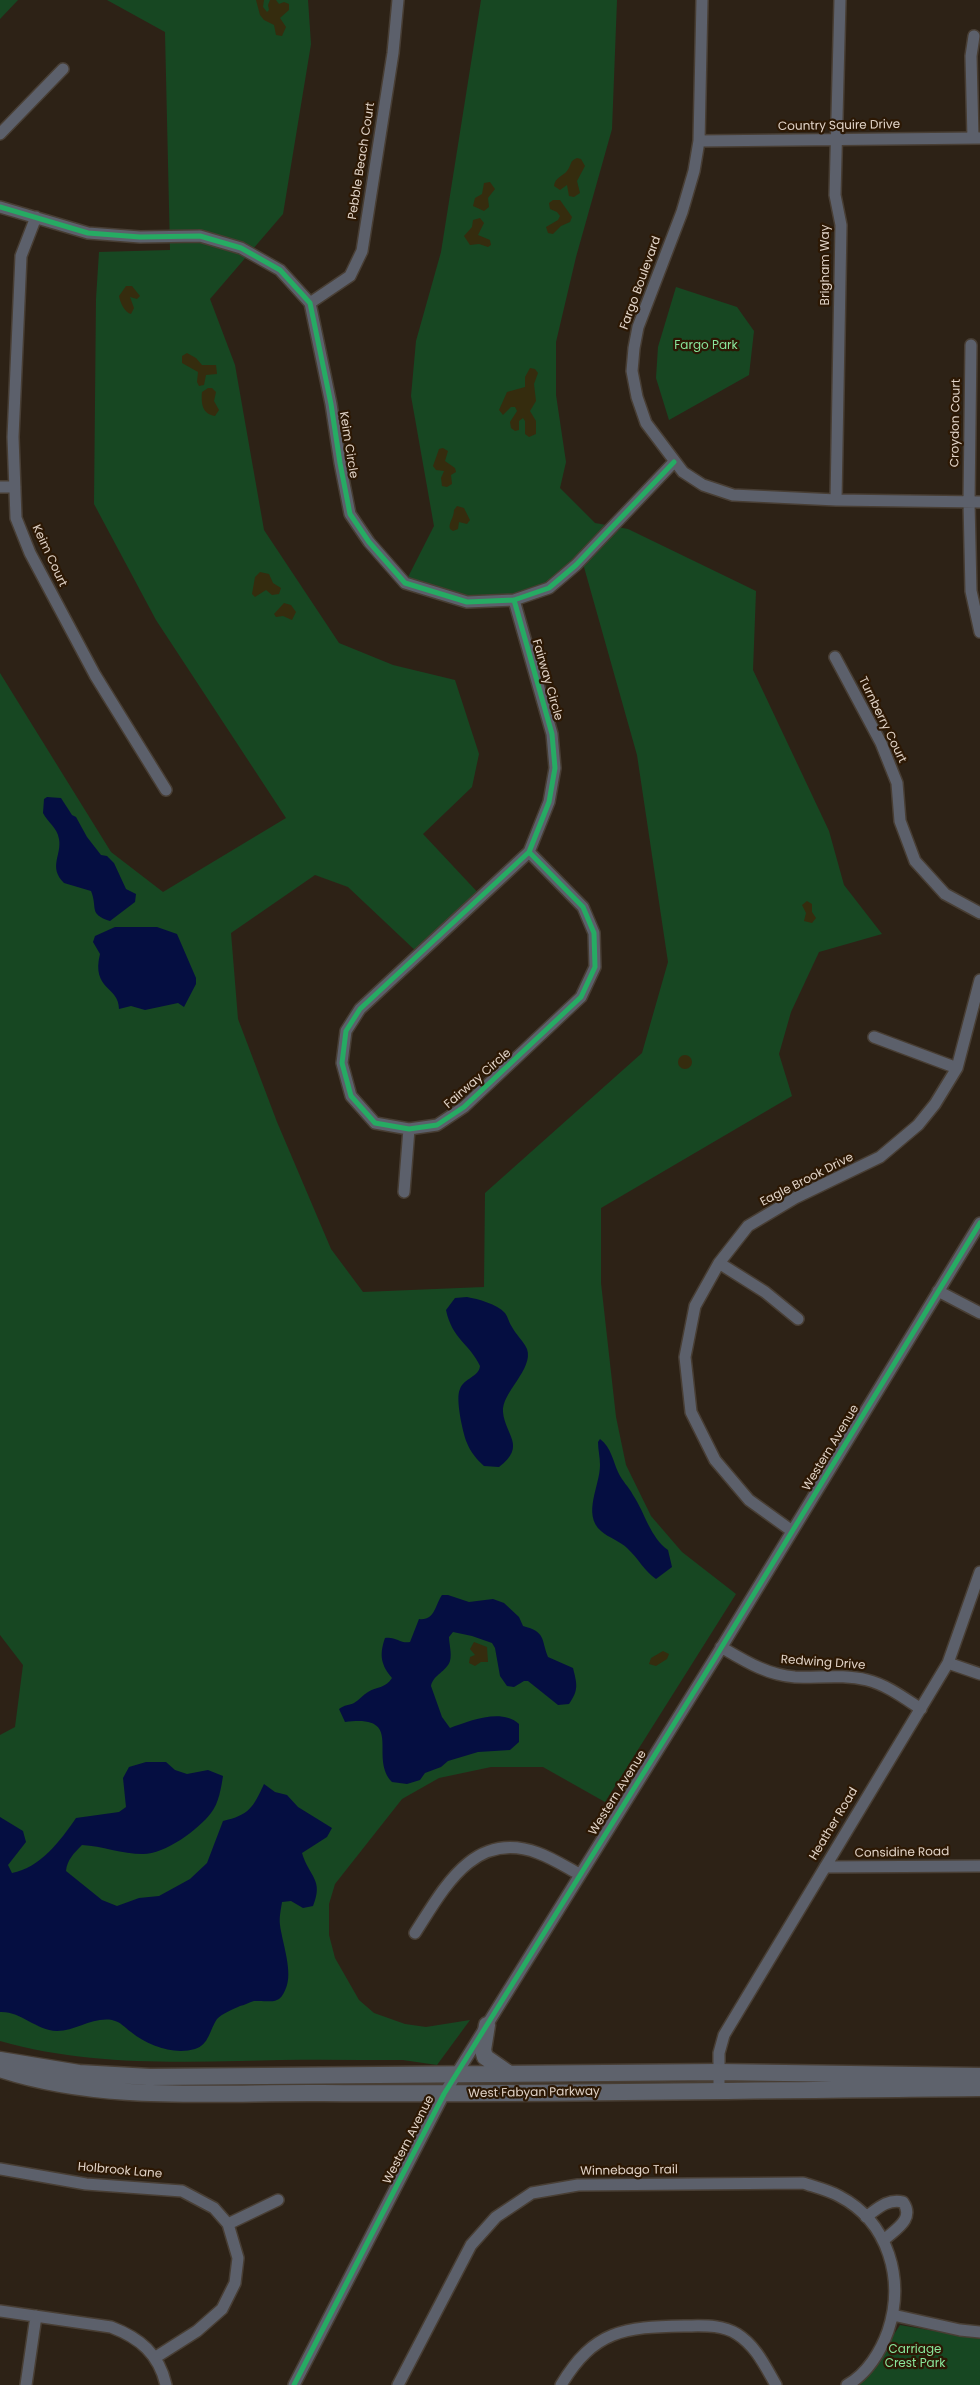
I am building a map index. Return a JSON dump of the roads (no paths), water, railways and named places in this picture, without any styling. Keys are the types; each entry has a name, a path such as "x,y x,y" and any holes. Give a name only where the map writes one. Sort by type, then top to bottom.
{"main road":[{"path":"487,2025 483,2050 485,2057 508,2073"},
{"name":"West Fabyan Parkway","path":"0,2060 79,2073 150,2077 719,2072 980,2076"},
{"name":"West Fabyan Parkway","path":"0,2069 25,2077 80,2087 136,2092 444,2094 980,2088"}],"street":[{"name":"Pebble Beach Court","path":"310,303 350,276 362,250 393,53 398,0"},
{"name":"Fargo Boulevard","path":"702,0 698,141 694,171 682,212 638,327 632,370 637,397 646,423 683,472 703,485 733,495 836,500 974,502"},
{"name":"Brigham Way","path":"836,500 841,226 835,195 840,0"},
{"path":"974,36 971,56 976,138"},
{"path":"0,134 63,69"},
{"name":"Country Squire Drive","path":"698,141 976,138"},
{"path":"0,207 88,233 140,237 200,236 241,248 280,270 310,303"},
{"name":"Keim Court","path":"36,217 21,256 13,436 16,518 30,553 95,675 166,790"},
{"name":"Keim Circle","path":"310,303 331,404 350,514 368,542 405,583 467,602 514,600 549,588 576,566 674,462"},
{"name":"Croydon Court","path":"971,345 974,502"},
{"path":"0,487 15,487"},
{"path":"974,502 971,591 980,632"},
{"name":"Fairway Circle","path":"514,600 552,734 555,768 549,802 529,852 360,1009 346,1031 342,1063 350,1096 375,1123 409,1129 437,1126 464,1107 581,997 595,967 594,933 583,906 529,852"},
{"name":"Turnberry Court","path":"835,657 881,743 897,783 900,821 915,861 945,894 980,914"},
{"name":"Eagle Brook Drive","path":"792,1531 748,1500 715,1460 691,1412 685,1357 695,1306 719,1263 748,1226 795,1198 880,1157 898,1144 918,1125 935,1104 957,1068 980,980"},
{"path":"874,1036 957,1068"},
{"path":"404,1192 409,1129"},
{"name":"Western Avenue","path":"294,2385 444,2094 721,1647 980,1222"},
{"path":"719,1263 765,1292 798,1319"},
{"path":"938,1291 980,1314"},
{"name":"Heather Road","path":"719,2091 719,2053 728,2027 948,1663 980,1572"},
{"name":"Redwing Drive","path":"721,1647 749,1664 770,1673 793,1677 839,1676 869,1680 887,1687 921,1709"},
{"path":"948,1663 980,1674"},
{"path":"415,1933 449,1881 464,1864 489,1850 512,1846 538,1853 579,1874"},
{"name":"Considine Road","path":"824,1867 980,1866"},
{"name":"Holbrook Lane","path":"0,2169 86,2184 182,2191 214,2208 228,2224"},
{"name":"Winnebago Trail","path":"398,2385 470,2245 496,2217 532,2193 578,2185 803,2183 838,2195 853,2204 884,2240 892,2262 896,2283 893,2315 876,2357 865,2371 847,2385"},
{"path":"156,2358 196,2331 222,2309 235,2283 238,2258 228,2224 278,2200"},
{"path":"866,2217 887,2202 895,2200 902,2202 908,2209 908,2217 902,2225 884,2240"},
{"path":"0,2311 111,2327 137,2340 156,2358 166,2385"},
{"path":"893,2315 960,2330 980,2332"},
{"path":"26,2385 36,2316"},
{"path":"561,2385 580,2357 590,2348 610,2336 648,2326 709,2326 727,2329 748,2342 760,2356 776,2385"}],"park label":[{"name":"Fargo Park","path":"706,346"},
{"name":"Carriage Crest Park","path":"915,2357"}]}
